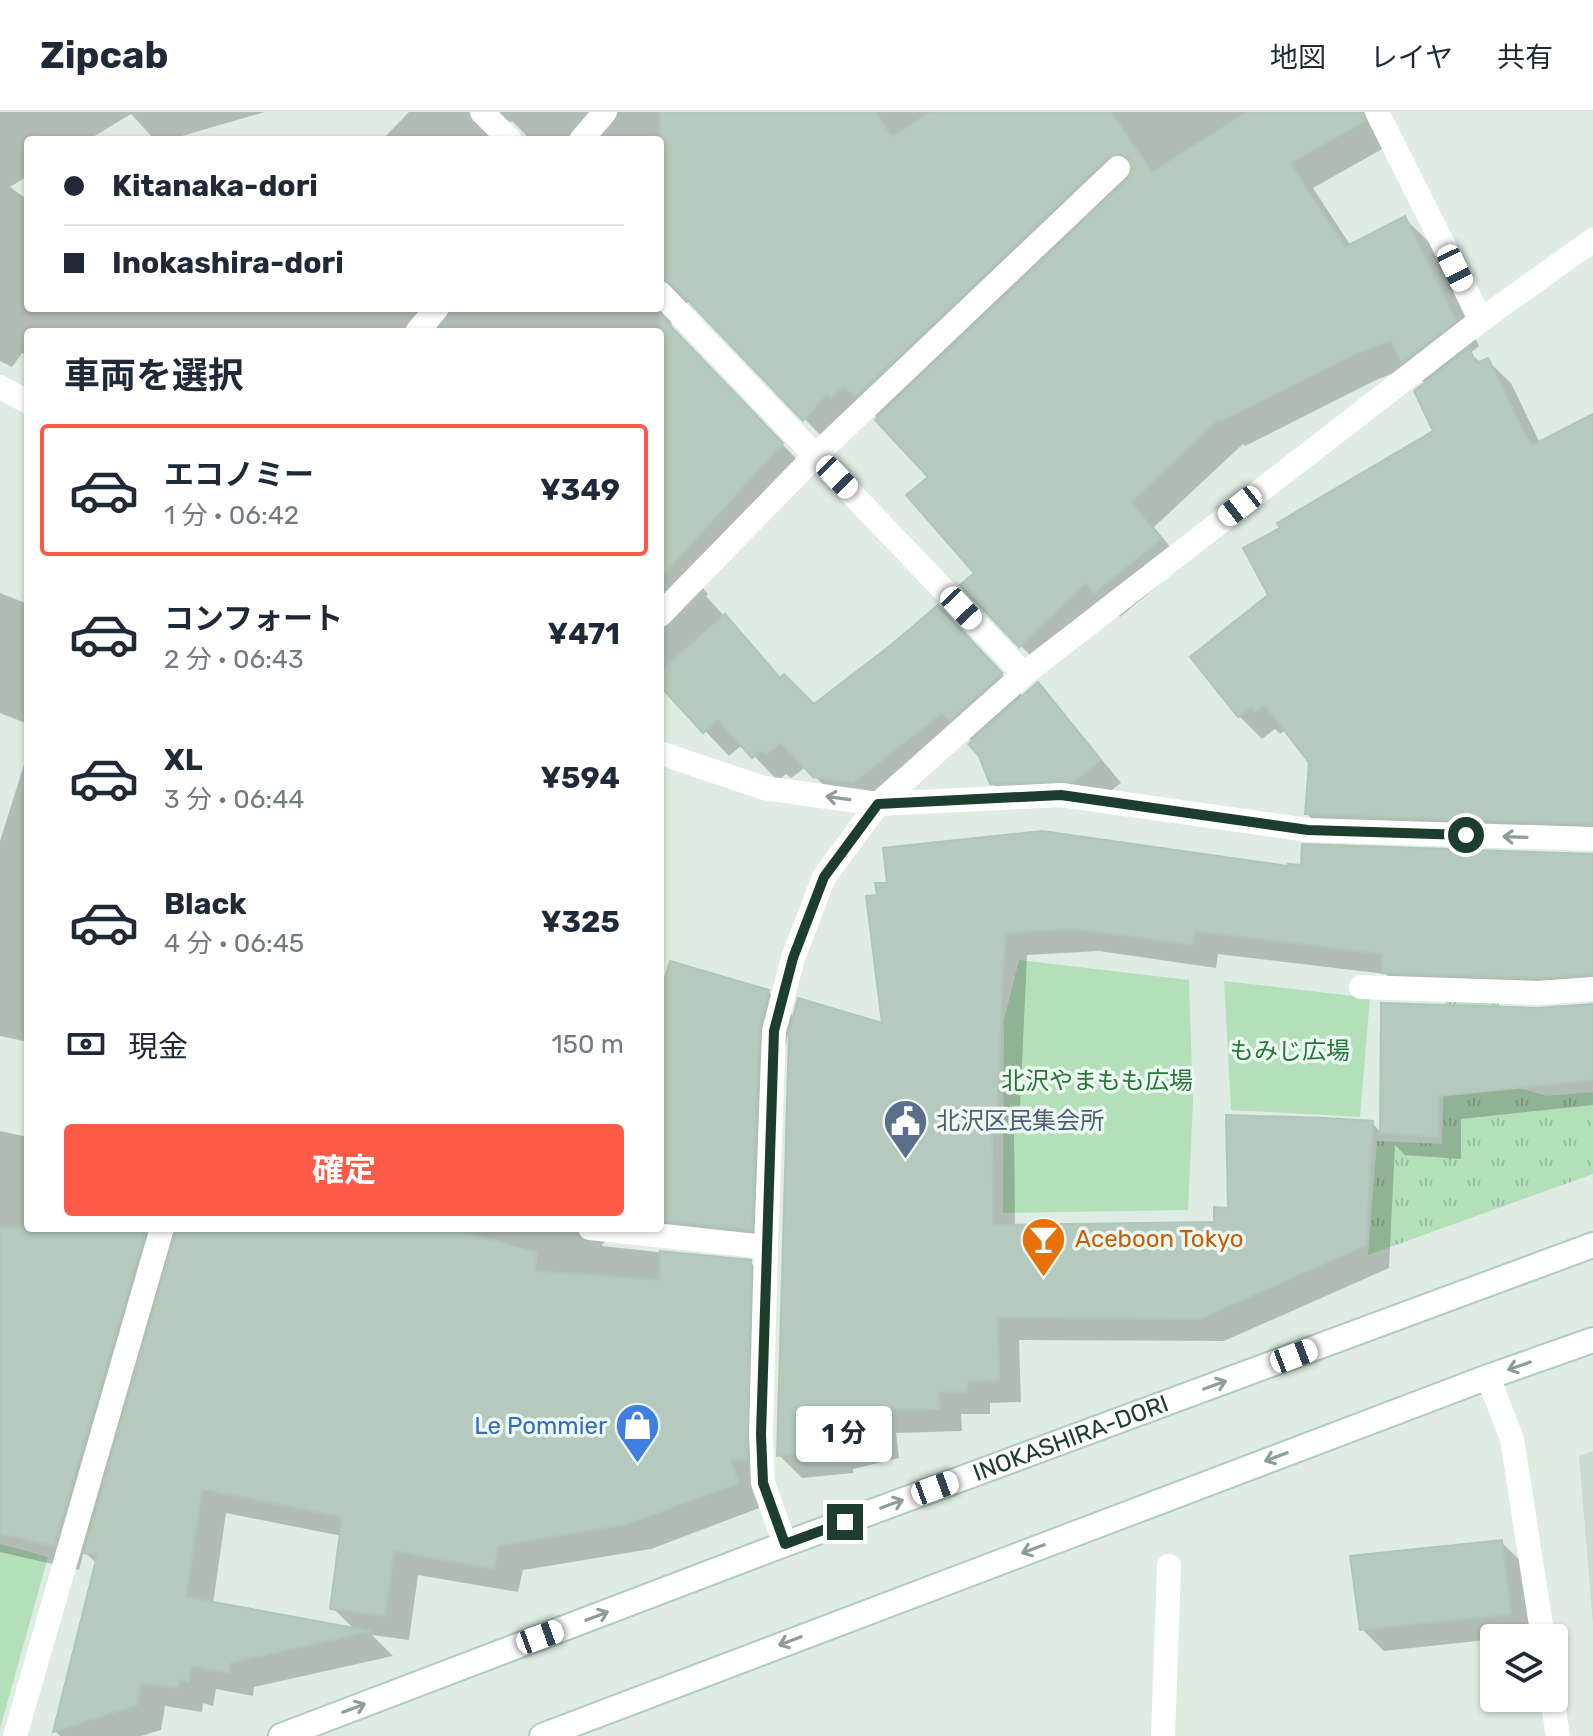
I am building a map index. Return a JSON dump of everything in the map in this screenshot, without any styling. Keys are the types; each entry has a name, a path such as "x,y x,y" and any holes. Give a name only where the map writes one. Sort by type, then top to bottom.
{"street":[{"path":"482,112 506,136"},
{"path":"584,136 605,112"},
{"path":"1377,112 1481,320"},
{"path":"664,611 816,455 1118,168"},
{"path":"785,1544 763,1483 761,1434 774,1031 793,958 824,877 878,804 1024,674 1481,320 1593,240"},
{"path":"664,297 1024,674"},
{"path":"420,328 434,312"},
{"path":"0,387 24,400"},
{"path":"664,754 764,788 878,804 1061,795 1308,830 1593,839"},
{"path":"1361,987 1538,993 1593,989"},
{"path":"15,1736 161,1232"},
{"path":"627,1232 766,1247"},
{"name":"INOKASHIRA-DORI","path":"281,1736 785,1544 1593,1245"},
{"path":"542,1736 1593,1340"},
{"path":"1488,1377 1515,1449 1541,1624"},
{"path":"1163,1736 1169,1566"},
{"path":"1554,1712 1558,1736"}],"shaded area":[{"path":"1593,1451 1593,1625 1579,1456"}],"green space":[{"name":"北沢やまもも広場","path":"1019,960 1189,980 1193,1102 1188,1210 1003,1213 1004,1020"},
{"name":"もみじ広場","path":"1224,981 1370,998 1360,1117 1231,1110"},
{"path":"1446,995 1498,998 1509,1085 1547,1096 1593,1092 1593,1174 1368,1255 1377,1141 1442,1144"},
{"path":"0,1544 48,1557 0,1729"}],"building":[{"path":"660,112 875,112 892,137 930,112 1111,112 1152,172 1247,112 1362,112 1365,121 1290,163 1345,247 1405,216 1456,321 1401,363 1391,340 1218,420 1131,502 1161,539 1094,593 1086,583 1019,647 960,585 974,573 906,495 928,477 875,420 1128,179 1132,171 1129,158 1121,154 1108,157 855,397 844,386 831,398 827,394 803,421 671,283 664,280 664,136 660,136"},
{"path":"660,315 783,443 664,574 664,328 660,328"},
{"path":"1469,348 1476,363 1488,358 1531,446 1593,414 1593,824 1305,814 1309,763 1265,705 1255,712 1251,707 1238,717 1190,657 1268,595 1243,548 1280,528 1277,523 1433,431 1414,391"},
{"path":"938,605 1002,673 949,721 942,713 853,783 813,777 781,743 766,754 760,751 752,758 718,720 703,733 664,690 664,668 725,614 780,678 784,674 814,704"},
{"path":"1038,682 1101,760 1073,782 990,784 979,756 968,744"},
{"path":"1042,831 1288,866 1301,865 1302,844 1593,854 1593,974 1538,978 1382,973 1382,954 1195,931 1193,945 1075,929 1005,933 997,1108 992,1107 993,1225 1214,1222 1214,1207 1228,1208 1226,1115 1325,1118 1373,1121 1366,1245 1200,1319 997,1317 999,1380 968,1381 967,1392 939,1392 940,1409 874,1410 876,1435 831,1447 830,1450 777,1456 789,1033 798,998 882,1023 866,896 877,895 875,883 887,883 883,848"},
{"path":"670,961 769,990 759,1030 752,1230 664,1220 664,981"},
{"path":"1381,1003 1538,1008 1593,1004 1593,1080 1438,1096 1438,1137 1380,1133"},
{"path":"0,1228 24,1228 24,1232 145,1232 54,1546 0,1534"},
{"path":"176,1232 465,1232 537,1253 535,1271 660,1280 660,1251 751,1260 747,1459 730,1460 739,1483 627,1524 498,1546 494,1569 394,1551 385,1616 330,1609 342,1517 202,1489 186,1597 371,1631 230,1663 229,1673 191,1666 189,1682 179,1680 178,1688 141,1683 137,1705 53,1732 97,1556 84,1553"},
{"path":"1502,1540 1511,1614 1360,1630 1350,1556"}],"place":[{"name":"北沢区民集会所","path":"905,1160"},
{"name":"Aceboon Tokyo","path":"1044,1278"},
{"name":"Le Pommier","path":"638,1465"}],"route":[{"path":"845,1522 785,1544 763,1483 761,1434 774,1031 793,958 824,877 878,804 1061,795 1308,830 1466,835"}]}
